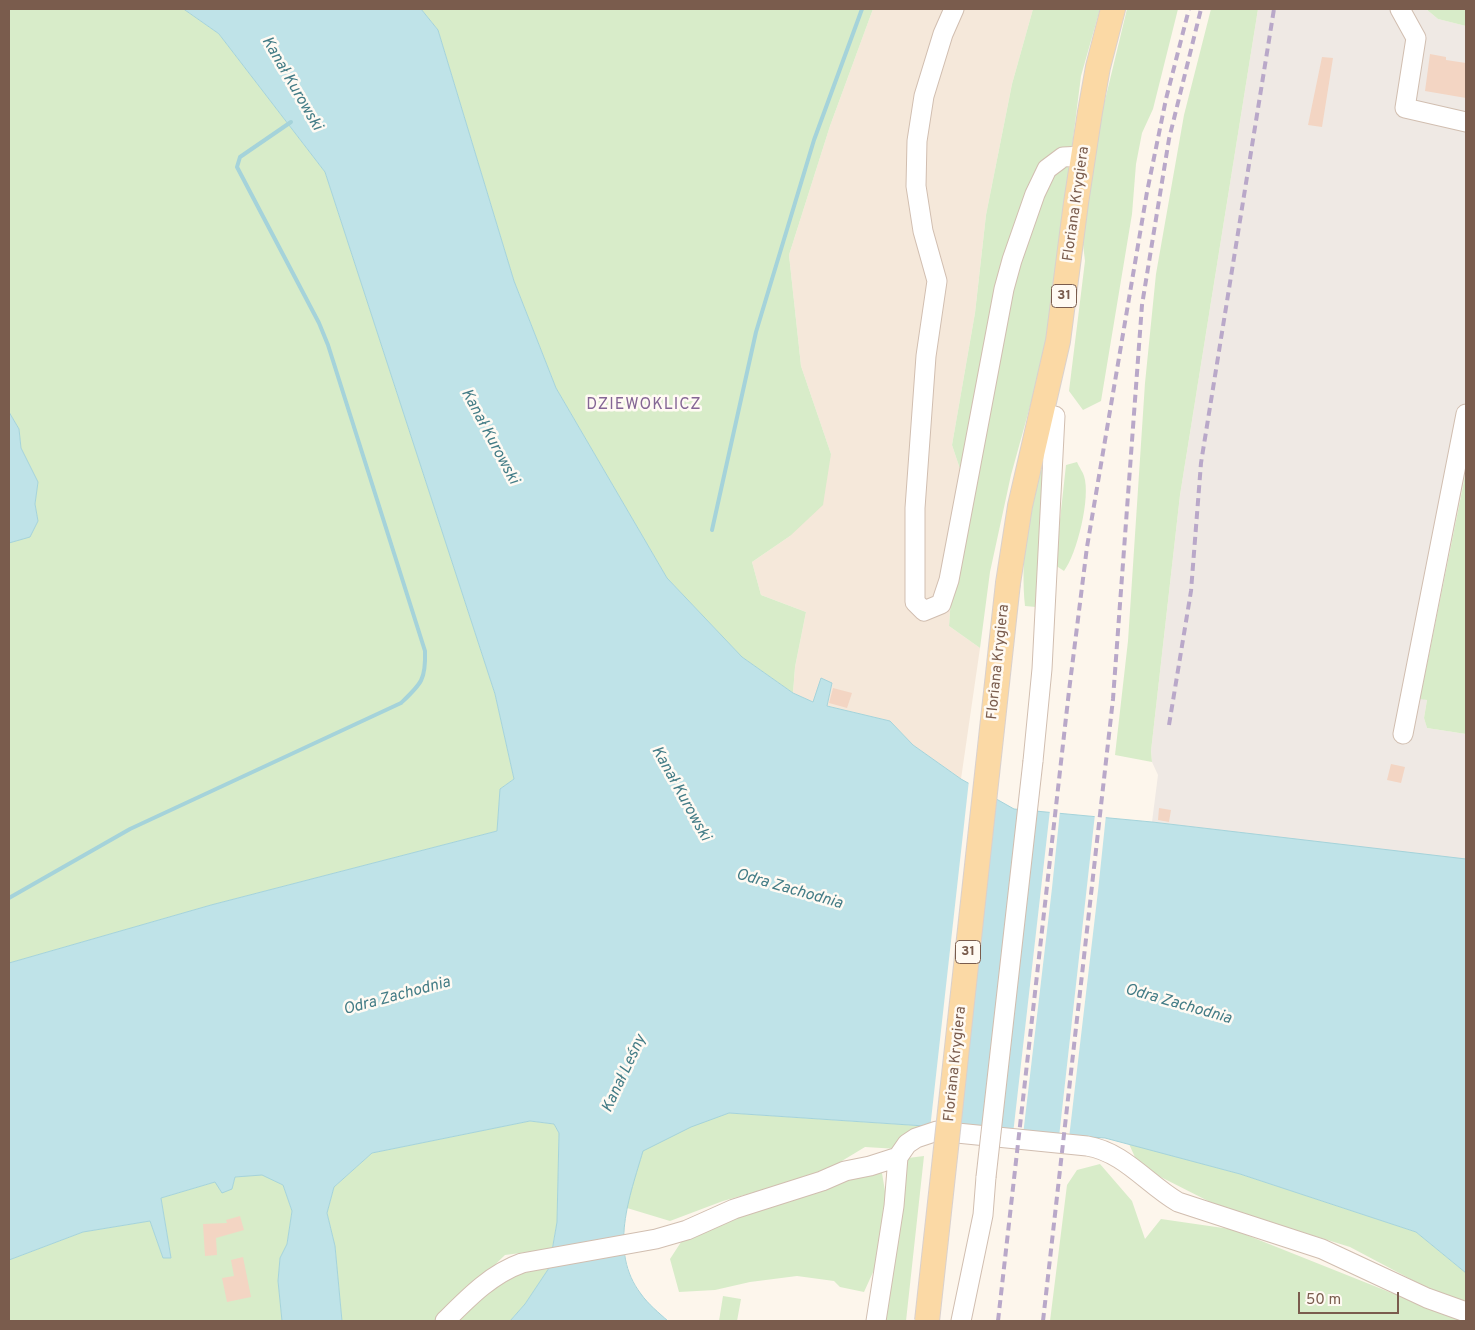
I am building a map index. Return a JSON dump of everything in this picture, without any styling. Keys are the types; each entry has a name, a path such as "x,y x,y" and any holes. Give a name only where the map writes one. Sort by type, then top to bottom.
{"main road":[{"name":"Floriana Krygiera","path":"927,1321 1008,583 1020,506 1058,341 1083,156 1098,67 1113,9"}],"street":[{"path":"954,9 943,34 924,96 917,141 916,186 923,231 938,281 926,356 915,508 915,602 924,611 941,604 949,580 1004,290 1023,225 1047,169 1063,157 1083,156"},
{"path":"1400,9 1416,38 1404,108 1466,122"},
{"path":"1403,734 1466,414"},
{"path":"961,1321 981,1225 1042,669 1056,416"},
{"path":"876,1321 894,1206 898,1157 906,1144 916,1138 937,1131 1095,1148 1119,1158 1158,1190 1178,1202 1322,1249 1427,1298 1466,1312"},
{"path":"445,1321 470,1297 503,1270 522,1264 645,1241 687,1230 845,1171 870,1166 898,1157"}],"shaded area":[{"path":"873,9 1033,9 1012,84 986,215 975,313 952,445 960,469 949,626 980,648 961,779 913,745 890,721 827,706 832,683 813,702 793,693 795,667 806,612 761,595 752,562 790,536 831,454 801,366 789,255 830,126"},
{"path":"1258,9 1426,9 1438,19 1466,26 1466,471 1420,698 1427,700 1424,718 1427,728 1466,734 1466,859 1464,860 1152,822 1158,775 1152,762 1151,751 1180,495"}],"green space":[{"path":"9,9 184,9 219,34 325,172 495,694 514,779 500,789 497,831 211,905 9,963 9,543 30,536 38,521 35,504 38,482 21,448 19,429 9,412"},
{"path":"421,9 873,9 830,126 789,255 801,366 831,454 823,505 790,536 752,562 761,595 806,612 795,667 793,693 742,657 667,578 556,388 514,281 438,30"},
{"path":"1033,9 1100,9 1081,76 1047,345 1011,475 990,572 980,648 949,626 960,469 952,445 975,313 986,215 1012,84"},
{"path":"1127,9 1178,9 1153,109 1142,133 1136,164 1132,214 1101,401 1083,410 1069,391 1085,261 1082,236 1100,121"},
{"path":"1211,9 1258,9 1180,495 1151,751 1152,762 1115,755 1128,641 1145,383 1156,274 1184,115"},
{"path":"1426,9 1466,9 1466,26 1438,19"},
{"path":"1077,462 1086,485 1086,497 1078,539 1074,552 1064,571 1055,565 1066,465"},
{"path":"1044,464 1036,607 1025,606 1024,553 1026,534 1032,496"},
{"path":"1466,471 1466,734 1427,728 1424,718 1427,700 1420,699"},
{"path":"729,1113 921,1126 898,1149 865,1147 822,1173 723,1201 670,1221 627,1208 624,1229 614,1198 628,1147"},
{"path":"530,1121 554,1124 559,1133 557,1222 552,1249 505,1255 437,1321 342,1321 335,1247 327,1213 334,1187 372,1153"},
{"path":"1129,1144 1240,1174 1416,1232 1466,1273 1466,1304 1450,1300 1350,1247 1218,1206 1139,1166"},
{"path":"924,1156 906,1321 885,1321 908,1158"},
{"path":"1100,1164 1132,1201 1145,1239 1161,1219 1230,1229 1462,1321 1050,1321 1067,1185 1077,1170"},
{"path":"881,1167 886,1197 874,1270 864,1292 840,1287 834,1281 797,1276 750,1282 715,1290 679,1292 670,1259 683,1239 740,1211"},
{"path":"262,1174 283,1185 292,1211 287,1244 280,1258 278,1281 282,1321 9,1321 9,1260 83,1232 150,1221 163,1258 171,1258 161,1198 215,1182 232,1189 235,1177"},
{"path":"549,1268 525,1304 510,1321 457,1321 506,1276"},
{"path":"723,1296 741,1299 737,1321 719,1321"}],"water":[{"path":"184,9 421,9 438,30 514,281 556,388 667,578 742,657 793,693 813,702 821,678 832,683 827,706 890,721 913,745 961,779 1014,809 1152,822 1466,859 1466,1273 1416,1232 1240,1174 1105,1138 729,1113 691,1127 643,1151 638,1168 625,1223 624,1242 626,1260 631,1277 641,1294 668,1321 510,1321 525,1304 549,1268 557,1222 559,1133 554,1124 530,1121 372,1153 334,1187 327,1213 335,1246 342,1321 282,1321 278,1281 280,1258 287,1244 292,1211 283,1185 262,1175 235,1177 232,1189 222,1193 215,1182 161,1198 171,1258 163,1258 150,1221 83,1232 9,1260 9,963 211,905 497,831 500,789 514,779 495,694 325,172 219,34"},
{"path":"9,412 19,429 21,448 38,482 35,504 38,521 30,537 9,543"}],"pier":[{"path":"969,780 996,796 958,1131 930,1129"},
{"path":"1050,810 1060,811 1023,1135 1013,1134"},
{"path":"1095,814 1106,815 1069,1138 1059,1137"}],"building":[{"path":"1430,54 1446,57 1446,60 1466,63 1466,98 1425,91"},
{"path":"1322,57 1333,58 1322,127 1308,125"},
{"path":"833,688 852,693 847,708 829,703"},
{"path":"1391,764 1405,767 1401,783 1387,780"},
{"path":"1159,808 1171,810 1169,822 1158,820"},
{"path":"240,1216 244,1230 216,1238 217,1255 205,1256 203,1224 227,1223 226,1220"},
{"path":"243,1257 251,1297 227,1302 222,1278 234,1276 231,1260"}],"waterway":[{"path":"712,530 756,332 814,140 862,9"},
{"path":"9,898 130,829 401,703 421,681 425,651 328,345 319,323 237,167 240,157 291,122"}],"railway":[{"path":"998,1321 1087,547 1147,192 1166,99 1189,9"},
{"path":"1043,1321 1113,699 1142,305 1169,139 1201,9"},
{"path":"1169,725 1191,591 1201,463 1274,9"}],"district":[{"name":"DZIEWOKLICZ","path":"644,406"}],"water label":[{"name":"Kanał Kurowski","path":"291,84"},
{"name":"Kanał Kurowski","path":"489,437"},
{"name":"Kanał Kurowski","path":"680,794"},
{"name":"Odra Zachodnia","path":"789,890"},
{"name":"Odra Zachodnia","path":"397,997"},
{"name":"Odra Zachodnia","path":"1178,1005"},
{"name":"Kanał Leśny","path":"625,1074"}]}
